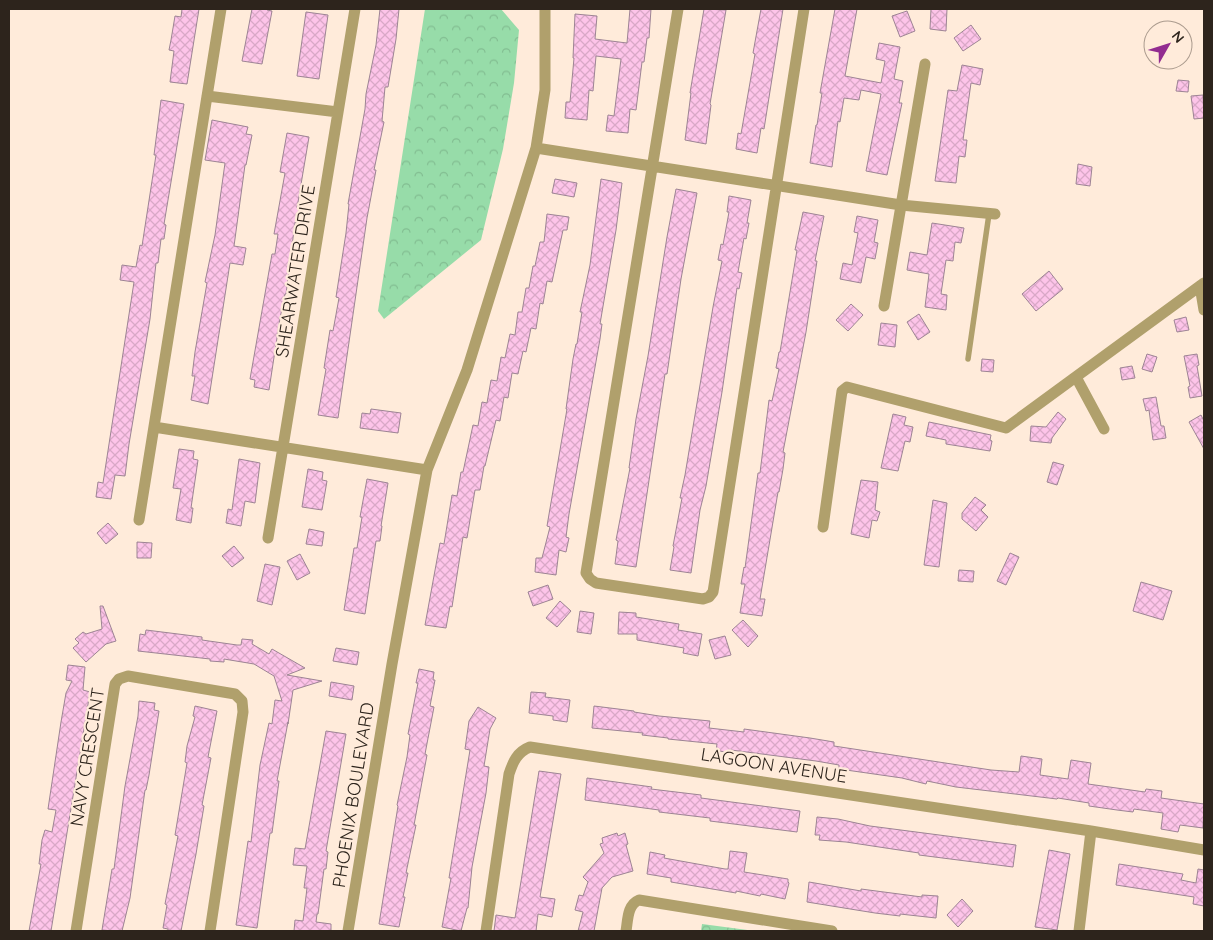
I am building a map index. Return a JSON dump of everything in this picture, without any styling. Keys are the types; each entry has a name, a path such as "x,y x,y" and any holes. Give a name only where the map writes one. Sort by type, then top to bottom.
{"street":[{"path":"139,520 221,9"},
{"name":"SHEARWATER DRIVE","path":"268,538 355,9"},
{"name":"PHOENIX BOULEVARD","path":"348,931 392,664 427,470 467,370 536,148 545,90 546,9"},
{"path":"678,9 586,573 596,583 703,599 709,597 713,592 804,9"},
{"path":"884,306 925,64"},
{"path":"207,96 338,112"},
{"path":"536,148 901,205 992,214"},
{"path":"1202,284 1204,310"},
{"path":"823,527 842,392 847,387 1006,428 1202,284"},
{"path":"1076,377 1104,429"},
{"path":"154,427 427,470"},
{"name":"NAVY CRESCENT","path":"76,931 115,684 119,679 128,676 235,694 242,701 243,712 210,931"},
{"name":"LAGOON AVENUE","path":"486,931 510,774 514,761 522,750 530,747 1091,831 1204,850"},
{"path":"1079,931 1091,831"},
{"path":"626,931 630,908 634,902 639,900 832,931"}],"lane":[{"path":"968,359 992,214"}],"green space":[{"path":"425,9 501,9 519,30 514,83 503,149 481,240 384,319 378,311"},
{"path":"702,924 755,931 701,931"}],"building":[{"path":"182,9 199,9 187,84 170,82 174,51 169,50 175,16 181,17"},
{"path":"252,9 272,11 262,64 242,61"},
{"path":"380,9 399,9 388,87 385,87 382,121 384,122 374,170 376,170 367,218 338,418 318,415 330,330 333,331 339,298 336,297 346,233 348,204 376,45"},
{"path":"630,9 651,9 649,38 647,38 644,62 642,62 636,110 630,109 628,133 606,131 608,115 614,116 621,59 596,56 593,91 589,90 587,120 565,118 566,102 570,102 575,14 597,16 595,39 627,43"},
{"path":"704,9 726,10 710,104 706,144 685,140 690,93"},
{"path":"761,9 783,9 764,129 761,128 757,153 736,149 738,133 741,134"},
{"path":"835,9 857,9 845,76 881,83 885,61 876,59 879,43 900,47 894,79 903,81 899,103 902,103 887,175 866,171 881,94 861,90 859,100 844,98 840,122 838,121 832,167 810,163"},
{"path":"931,9 947,9 946,31 930,29"},
{"path":"907,11 915,31 900,37 892,16"},
{"path":"306,12 328,15 319,79 297,76"},
{"path":"971,25 981,39 963,51 954,38"},
{"path":"962,65 983,69 980,85 971,83 963,140 967,140 965,157 959,156 956,183 935,181 948,90 957,91"},
{"path":"1178,80 1189,81 1188,92 1176,91"},
{"path":"1203,95 1204,118 1194,119 1191,96"},
{"path":"161,100 184,104 164,224 166,225 164,239 161,239 158,263 156,263 150,319 125,476 115,475 111,499 96,497 98,482 103,483 134,282 120,280 122,265 136,267 140,245 142,246 156,155 154,155"},
{"path":"212,120 248,127 246,134 252,135 245,165 234,246 246,248 243,265 230,263 208,404 191,400 195,376 192,376 195,352 207,283 205,282 215,235 225,163 205,160"},
{"path":"287,133 309,137 297,208 299,208 297,223 295,222 286,294 280,318 269,390 254,387 255,380 250,379 272,254 275,254 278,234 274,234 285,173 280,172"},
{"path":"1078,164 1092,167 1090,186 1076,184"},
{"path":"555,179 577,183 574,197 552,193"},
{"path":"601,179 622,183 600,324 602,324 600,339 569,514 566,537 569,538 566,552 559,550 556,575 535,572 536,558 542,558 550,527 547,526 582,312 580,312 590,265"},
{"path":"676,189 697,193 681,279 667,374 665,374 636,567 615,564 618,541 616,540 630,468 636,419"},
{"path":"729,196 751,200 747,223 749,223 746,239 744,238 738,272 742,273 739,289 737,288 722,392 700,510 691,573 670,570 682,498 680,498 722,261 718,260 721,244 723,245 729,212 727,212"},
{"path":"803,212 824,216 815,261 817,261 806,332 783,452 785,453 783,469 760,599 765,599 762,616 740,613 745,584 741,584 745,568 758,473 760,473 769,400 772,401 779,369 776,368"},
{"path":"547,214 569,217 567,230 563,230 552,282 547,281 543,304 540,303 536,329 531,328 526,352 523,351 518,374 512,373 508,398 504,397 500,421 496,420 480,490 475,490 467,538 463,537 452,607 450,606 446,628 425,625 440,543 444,544 452,495 457,496 473,425 478,426 482,402 487,403 491,380 497,381 501,357 505,358 510,334 515,335 518,312 522,312 526,288 529,288 540,242 544,242"},
{"path":"857,216 878,220 874,242 878,243 875,259 866,257 861,283 840,279 843,263 852,265 858,233 854,232"},
{"path":"932,223 964,228 961,243 955,242 953,261 946,260 941,294 947,295 946,310 925,307 929,274 907,270 910,252 927,255"},
{"path":"1049,271 1063,289 1036,311 1022,294"},
{"path":"851,304 863,315 848,331 836,320"},
{"path":"919,314 930,332 918,340 907,322"},
{"path":"1186,317 1189,330 1177,332 1174,320"},
{"path":"881,323 897,325 895,347 878,345"},
{"path":"1147,354 1157,357 1152,372 1142,369"},
{"path":"1197,354 1202,396 1190,398 1188,387 1190,386 1184,356"},
{"path":"982,359 994,360 993,372 981,371"},
{"path":"1132,366 1135,378 1122,380 1120,368"},
{"path":"1156,397 1161,426 1164,426 1166,438 1153,440 1149,410 1146,411 1143,399"},
{"path":"371,409 401,413 398,433 360,428 362,413 370,414"},
{"path":"1058,412 1066,419 1052,438 1051,443 1030,441 1031,426 1046,427"},
{"path":"893,414 906,417 904,425 913,427 910,442 905,441 898,471 881,468"},
{"path":"1201,415 1204,421 1204,449 1189,422"},
{"path":"929,422 991,435 990,451 946,444 946,440 926,436"},
{"path":"179,449 194,451 193,459 198,460 191,508 193,508 191,523 176,520 181,489 173,488"},
{"path":"239,459 260,463 255,503 245,501 241,526 226,523 228,509 232,510"},
{"path":"1053,462 1064,465 1057,485 1047,482"},
{"path":"308,469 323,472 322,480 327,481 322,510 302,507"},
{"path":"367,479 388,483 380,541 376,541 365,614 344,610 354,548 357,548"},
{"path":"861,480 878,482 875,510 880,512 877,521 872,520 869,538 851,534"},
{"path":"975,497 986,505 981,510 988,517 976,531 962,519 962,513"},
{"path":"933,500 947,503 939,567 924,565"},
{"path":"108,523 118,534 106,544 97,533"},
{"path":"309,529 324,532 322,546 306,544"},
{"path":"137,542 152,543 151,558 137,558"},
{"path":"234,546 244,558 232,567 222,556"},
{"path":"1010,553 1019,557 1006,585 997,581"},
{"path":"300,554 310,573 297,580 287,561"},
{"path":"265,564 280,567 272,605 257,601"},
{"path":"959,570 974,571 973,582 958,581"},
{"path":"1141,582 1172,591 1163,620 1133,611"},
{"path":"548,585 553,599 533,606 528,592"},
{"path":"560,601 571,611 557,627 546,618"},
{"path":"100,606 103,606 116,641 106,644 86,662 73,648 79,643 75,639 83,632 86,634 102,629"},
{"path":"580,611 594,613 591,634 577,632"},
{"path":"619,612 636,613 636,617 679,624 678,630 702,634 698,656 683,653 684,648 637,640 637,634 618,634"},
{"path":"743,620 758,636 748,647 732,630"},
{"path":"146,630 202,637 202,640 237,645 241,645 242,639 253,640 252,644 269,654 272,649 305,668 287,675 322,681 293,690 277,781 279,781 272,833 270,833 257,928 236,925 248,841 251,842 260,765 269,723 272,724 275,700 282,701 274,676 254,664 224,659 224,662 210,661 210,659 138,651 140,634 145,635"},
{"path":"725,636 731,655 715,659 709,640"},
{"path":"336,648 359,652 357,665 333,661"},
{"path":"68,665 85,667 83,690 90,692 51,931 29,931 41,864 39,864 42,840 45,830 52,832 56,810 48,809 66,693 72,681 66,680"},
{"path":"419,669 434,672 433,680 435,680 430,706 434,707 414,825 416,825 406,873 408,873 403,897 405,897 399,927 379,924 397,805 407,757 410,735 408,734"},
{"path":"331,682 354,686 352,700 329,696"},
{"path":"531,692 546,693 545,697 570,700 567,722 553,720 553,716 529,713"},
{"path":"139,701 155,703 154,710 159,711 145,790 130,898 122,931 102,930 112,869 114,869"},
{"path":"195,706 217,711 208,757 211,758 202,805 204,806 181,931 168,931 168,929 163,928 167,905 165,904 178,836 175,835 187,763 185,762 187,746 195,717 193,716"},
{"path":"594,706 659,716 710,721 709,728 744,732 744,729 810,738 834,742 834,746 991,770 1019,772 1021,756 1042,759 1040,775 1068,779 1071,760 1091,763 1088,784 1145,792 1146,789 1162,791 1161,798 1204,804 1203,828 1180,825 1178,832 1161,829 1163,813 1134,809 1133,812 1117,810 1089,806 1089,803 1058,798 956,787 927,781 926,784 902,778 839,769 839,765 816,761 731,750 730,752 716,751 717,744 668,739 642,735 643,733 592,728"},
{"path":"478,707 496,718 490,729 484,766 489,767 486,793 472,867 468,908 461,931 442,927 470,750 465,749 469,721"},
{"path":"326,731 346,734 326,851 328,852 326,869 324,869 316,922 331,924 331,931 294,931 295,920 303,921 307,888 304,888 307,866 293,865 295,848 305,849"},
{"path":"539,771 561,774 540,897 555,899 552,917 538,914 536,931 494,931 496,915 515,918"},
{"path":"587,778 701,795 701,798 800,811 797,832 710,821 710,818 585,800"},
{"path":"817,817 838,819 870,826 1016,845 1013,867 919,855 919,853 846,842 819,840 820,835 815,835"},
{"path":"617,833 618,836 625,833 633,871 612,877 602,888 594,931 578,931 583,912 575,910 579,895 583,896 588,882 583,877 604,853 600,844 603,843 602,838"},
{"path":"1049,850 1070,854 1057,930 1035,927"},
{"path":"730,851 747,853 744,872 788,879 789,883 785,899 671,882 671,878 647,874 650,852 665,855 664,858 728,869"},
{"path":"1119,864 1183,874 1181,880 1196,883 1198,869 1204,870 1204,906 1193,904 1194,897 1116,885"},
{"path":"809,882 861,891 861,889 922,897 922,895 938,896 936,918 875,913 807,902"},
{"path":"962,899 973,911 958,927 947,915"}]}
